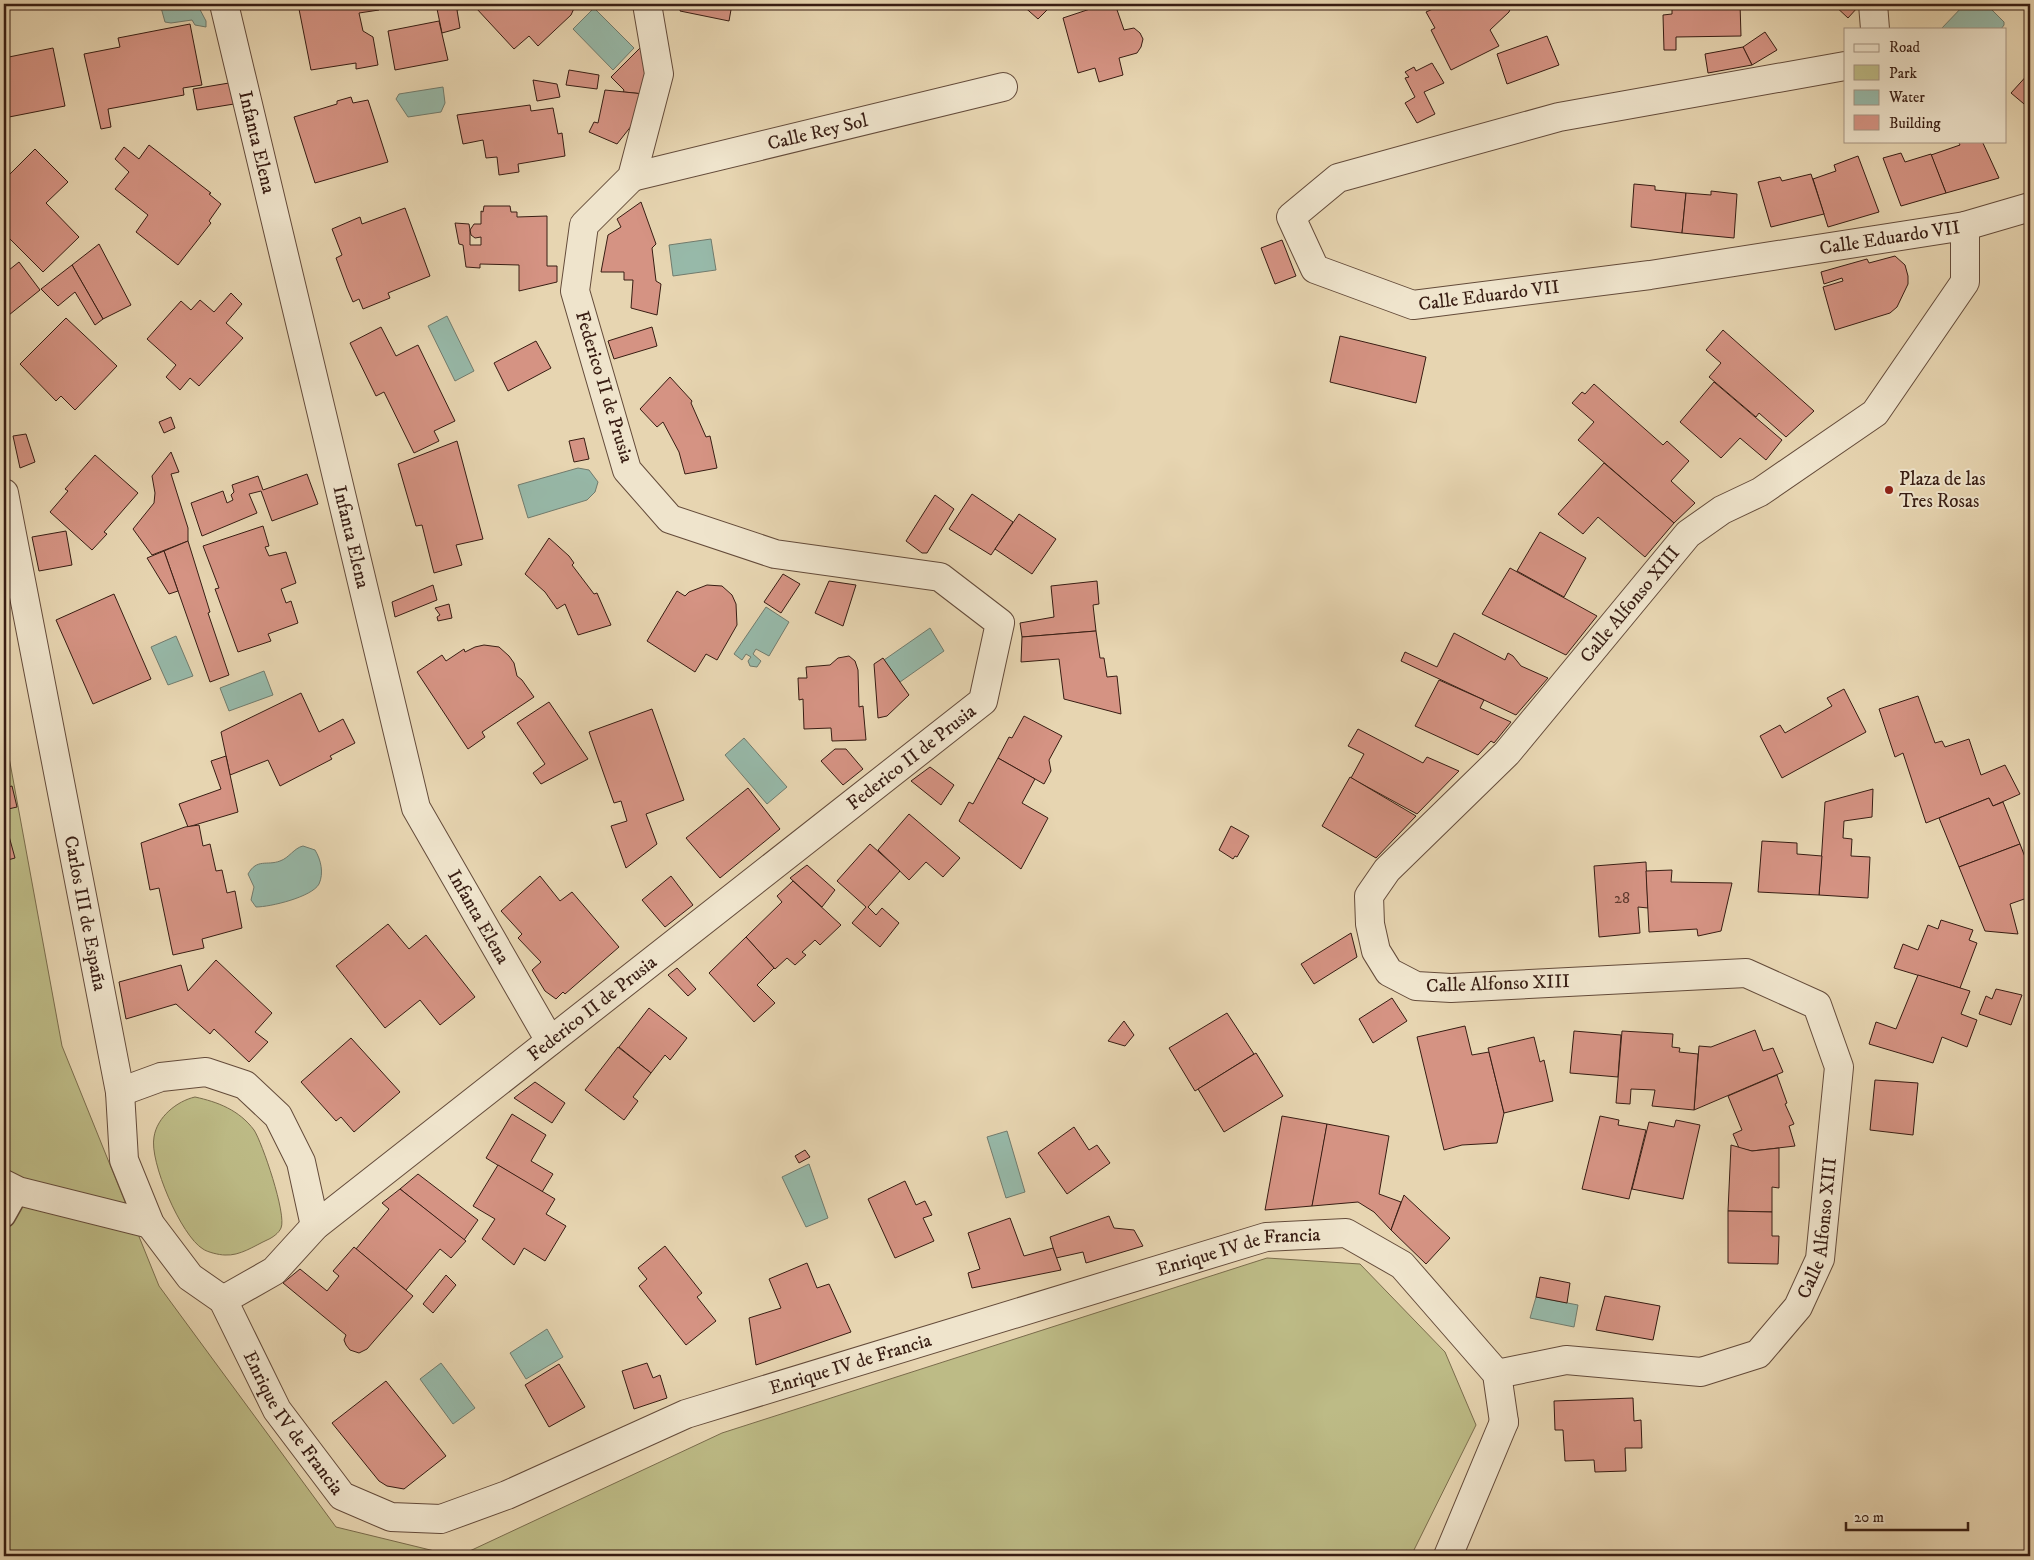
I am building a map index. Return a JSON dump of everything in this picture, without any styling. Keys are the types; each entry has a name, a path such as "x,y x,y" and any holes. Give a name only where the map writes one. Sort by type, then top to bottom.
{"street":[{"name":"Infanta Elena","path":"224,4 416,808 550,1041"},
{"path":"632,177 659,74 647,4"},
{"path":"1873,4 1875,28"},
{"name":"Calle Eduardo VII","path":"1844,66 1559,117 1338,178 1291,217 1314,269 1413,305 1650,275 1965,226 2030,207"},
{"name":"Calle Rey Sol","path":"632,177 1003,87"},
{"name":"Federico II de Prusia","path":"223,1300 274,1271 315,1226 983,701 1000,623 940,577 775,554 670,519 627,470 575,291 584,224 632,177"},
{"name":"Calle Alfonso XIII","path":"1497,1374 1566,1360 1701,1372 1758,1354 1798,1308 1820,1259 1839,1067 1817,1005 1746,973 1451,988 1416,986 1389,972 1376,951 1370,924 1369,896 1387,870 1507,753 1688,534 1722,510 1760,492 1875,413 1965,282 1965,226"},
{"name":"Carlos III de España","path":"4,494 120,1092 124,1160 150,1224 190,1276 223,1300"},
{"path":"120,1092 161,1077 206,1072 245,1085 278,1116 294,1146 301,1162 315,1226"},
{"path":"11,1187 150,1224"},
{"name":"Enrique IV de Francia","path":"223,1300 277,1410 342,1496 391,1517 441,1519 507,1496 686,1414 1266,1237 1346,1233 1402,1264 1497,1374"},
{"path":"1448,1556 1504,1422 1497,1374"}],"lane":[{"path":"4,1216 11,1187"}],"green space":[{"path":"4,730 62,1046 159,1286 336,1527 455,1556 4,1556"},
{"path":"195,1097 212,1101 228,1108 242,1117 254,1130 268,1163 277,1194 282,1221 280,1230 269,1239 236,1254 222,1255 210,1252 194,1241 185,1229 168,1197 156,1163 154,1137 159,1123 175,1106"},
{"path":"1267,1258 1360,1264 1445,1352 1476,1425 1411,1556 459,1556 722,1433"}],"water":[{"path":"160,4 197,4 206,21 206,27 195,25 192,20 165,22"},
{"path":"1965,4 1986,4 2004,22 2002,28 1942,28"},
{"path":"594,8 634,48 613,70 573,29"},
{"path":"443,87 445,103 441,112 408,117 396,99 399,94"},
{"path":"711,239 716,270 673,276 669,245"},
{"path":"447,316 474,371 455,381 428,326"},
{"path":"578,468 589,470 598,482 595,492 587,500 528,518 518,485"},
{"path":"766,607 789,622 769,656 756,649 753,654 761,661 757,667 750,666 748,661 751,657 746,654 742,660 734,654"},
{"path":"930,628 944,651 900,682 884,660"},
{"path":"176,636 193,676 168,685 151,647"},
{"path":"264,671 273,695 229,711 220,688"},
{"path":"744,738 787,787 767,804 725,755"},
{"path":"303,846 315,850 319,858 322,871 319,884 315,889 300,897 256,907 251,900 254,887 248,874 251,869 259,864 283,860"},
{"path":"1007,1131 1025,1192 1006,1198 987,1137"},
{"path":"809,1164 828,1218 806,1227 782,1177"},
{"path":"1536,1297 1578,1305 1574,1327 1530,1318"},
{"path":"547,1329 563,1357 526,1379 510,1353"},
{"path":"441,1363 475,1408 453,1424 420,1379"}],"building":[{"path":"298,4 378,4 379,10 359,13 363,31 373,37 378,65 356,69 356,63 311,70"},
{"path":"436,4 461,4 462,9 457,10 460,28 442,33"},
{"path":"480,4 576,4 571,15 538,46 529,36 514,49 476,8"},
{"path":"681,4 732,4 729,21 680,11"},
{"path":"1021,4 1053,4 1038,19"},
{"path":"1092,4 1115,4 1124,30 1134,28 1143,39 1137,53 1119,58 1123,75 1099,82 1095,68 1078,73 1063,18 1093,8"},
{"path":"1444,4 1512,4 1509,12 1490,30 1499,46 1451,70 1431,30 1435,28 1426,12"},
{"path":"1672,4 1740,4 1741,36 1676,37 1676,50 1664,50 1663,15 1672,14"},
{"path":"1833,4 1854,4 1858,7 1848,18"},
{"path":"439,21 448,60 395,70 388,31"},
{"path":"190,24 202,85 183,88 184,95 108,109 111,127 101,129 84,54 120,47 118,38"},
{"path":"1765,32 1777,50 1752,65 1743,47"},
{"path":"1547,36 1559,65 1507,84 1497,54"},
{"path":"642,46 645,73 644,94 623,92 624,90 611,77"},
{"path":"1743,47 1752,65 1708,73 1705,54"},
{"path":"53,48 65,106 4,118 4,58"},
{"path":"1432,63 1444,83 1424,92 1435,114 1417,123 1405,103 1415,97 1405,78 1409,77 1405,72 1414,67 1416,71"},
{"path":"569,70 599,75 597,89 566,85"},
{"path":"2030,72 2030,109 2011,93"},
{"path":"533,80 557,84 560,97 537,101"},
{"path":"229,83 234,104 197,110 193,89"},
{"path":"605,90 644,94 632,125 617,144 589,132 594,122 598,123"},
{"path":"351,97 353,103 368,100 388,162 315,183 294,117 337,104 337,101"},
{"path":"530,105 531,111 553,108 558,134 562,133 565,156 518,164 519,172 499,175 497,157 486,158 483,140 463,144 457,115"},
{"path":"1958,142 1982,142 1999,178 1946,193 1931,155 1960,145"},
{"path":"149,145 211,193 209,194 221,204 209,221 211,223 178,265 136,232 148,215 115,189 129,172 115,159 124,147 139,159"},
{"path":"35,149 68,182 46,203 79,237 43,272 4,233 4,180"},
{"path":"1901,153 1905,162 1931,154 1946,193 1901,206 1883,158"},
{"path":"1858,156 1879,212 1828,227 1813,179 1836,171 1834,165"},
{"path":"1811,174 1824,214 1771,227 1758,182 1780,177 1782,181"},
{"path":"1634,184 1655,186 1655,190 1686,193 1682,233 1631,227"},
{"path":"1711,191 1737,194 1734,238 1682,233 1686,193 1711,195"},
{"path":"641,202 656,244 652,248 656,281 661,284 657,315 631,308 633,280 624,280 624,272 601,272 608,235 621,227 617,219"},
{"path":"484,206 510,206 511,212 517,212 517,217 547,216 547,266 557,266 557,282 519,291 519,265 480,264 480,268 466,267 463,245 459,244 455,223 469,224 470,230 474,224 481,224 481,211 483,212","holes":["470,230 471,235 475,238 481,237 481,245 470,245"]},
{"path":"405,208 430,276 388,293 390,298 363,309 359,299 353,302 347,288 336,258 342,255 332,229 360,217 362,224"},
{"path":"1282,240 1296,276 1275,284 1261,248"},
{"path":"99,244 131,305 103,319 72,265"},
{"path":"1895,256 1905,265 1908,276 1908,284 1897,307 1890,313 1835,330 1823,287 1843,281 1842,278 1824,284 1821,272 1867,259 1869,263"},
{"path":"19,262 40,290 4,319 4,274"},
{"path":"72,265 103,319 95,325 75,292 58,306 41,289"},
{"path":"231,293 242,304 226,323 243,338 199,386 190,378 180,390 166,377 176,365 147,339 181,301 191,310 200,300 214,312"},
{"path":"66,318 117,366 75,410 61,396 56,401 20,364"},
{"path":"381,327 396,356 418,345 455,421 434,431 439,441 414,453 384,392 376,396 350,343"},
{"path":"652,327 657,346 614,359 608,341"},
{"path":"1723,330 1814,411 1786,437 1759,413 1756,417 1709,377 1721,363 1706,350"},
{"path":"1340,336 1426,357 1416,403 1330,382"},
{"path":"536,341 551,368 508,391 494,363"},
{"path":"670,377 692,401 691,403 706,437 710,436 717,468 685,474 679,452 663,422 657,427 640,409"},
{"path":"1714,382 1782,440 1766,460 1740,438 1721,458 1680,422"},
{"path":"1594,384 1663,445 1667,441 1689,461 1671,481 1695,503 1674,523 1578,440 1594,422 1572,403 1582,392 1585,394"},
{"path":"171,417 175,428 164,433 159,422"},
{"path":"26,434 35,462 20,468 13,436"},
{"path":"584,438 589,459 574,462 569,441"},
{"path":"457,441 483,539 456,545 462,565 434,573 422,525 416,526 398,464"},
{"path":"171,452 179,472 171,474 188,528 188,541 152,555 133,529 154,503 155,493 152,476"},
{"path":"95,455 138,493 104,532 107,534 92,550 50,512 68,491 65,489"},
{"path":"1604,463 1674,523 1645,557 1598,517 1583,534 1558,514"},
{"path":"307,474 318,504 272,521 261,491 249,494 257,513 202,536 191,503 223,491 227,503 233,500 231,495 234,492 232,485 258,476 263,490"},
{"path":"972,494 1013,522 991,555 949,529"},
{"path":"935,495 954,509 927,553 922,553 906,541"},
{"path":"1019,514 1056,539 1032,574 995,549"},
{"path":"263,526 269,546 265,547 269,556 286,552 296,583 281,589 286,603 291,601 298,623 268,634 271,641 238,652 215,589 219,588 203,546"},
{"path":"66,531 72,565 39,571 32,537"},
{"path":"1540,532 1586,558 1564,597 1517,571"},
{"path":"549,538 569,556 574,563 572,565 594,594 597,593 611,625 578,635 565,604 557,609 545,592 525,574"},
{"path":"188,541 210,612 208,613 229,675 210,682 164,551"},
{"path":"164,551 178,591 169,594 147,558"},
{"path":"1510,568 1597,616 1566,655 1482,614"},
{"path":"783,574 800,584 781,613 764,602"},
{"path":"829,581 856,585 843,626 815,613"},
{"path":"1097,581 1099,604 1093,605 1096,631 1022,637 1020,623 1054,617 1051,586"},
{"path":"433,585 437,600 395,617 392,602"},
{"path":"707,585 722,586 732,595 736,604 737,625 717,660 706,654 695,672 647,641 677,591 685,596 689,592"},
{"path":"114,594 151,679 93,704 56,620"},
{"path":"449,604 452,618 438,621 437,617 440,615 435,608"},
{"path":"1096,631 1100,658 1104,658 1107,677 1117,676 1121,714 1064,699 1059,659 1021,662 1022,637"},
{"path":"1454,633 1505,660 1508,653 1521,666 1548,678 1516,715 1401,661 1405,652 1437,667"},
{"path":"484,645 499,647 509,656 514,663 517,676 534,697 482,732 485,737 468,749 417,672 442,655 446,661 464,649 465,652"},
{"path":"849,656 855,661 858,670 859,707 863,706 866,740 832,741 831,728 804,729 803,699 799,700 798,678 807,678 806,667 830,665 838,658"},
{"path":"883,658 909,695 887,716 878,718 874,664"},
{"path":"1439,680 1484,700 1480,708 1511,722 1494,743 1491,741 1478,755 1415,726"},
{"path":"1844,689 1866,732 1782,778 1760,736 1780,725 1785,733 1832,706 1827,698"},
{"path":"301,693 319,732 343,719 355,743 330,756 332,759 280,786 268,760 230,775 221,732"},
{"path":"1918,696 1935,743 1942,741 1945,747 1969,739 1981,775 2005,765 2020,794 1993,806 1989,798 1926,823 1903,753 1895,757 1879,709"},
{"path":"549,702 588,759 541,784 533,773 545,764 517,723"},
{"path":"652,709 684,800 646,814 657,844 626,868 611,826 627,821 621,801 614,803 589,732"},
{"path":"1024,716 1062,736 1049,760 1051,771 1044,784 998,758 1009,737 1012,738"},
{"path":"1358,729 1423,763 1427,757 1459,771 1417,814 1351,778 1364,754 1348,746"},
{"path":"835,749 846,749 863,769 843,785 821,761"},
{"path":"226,756 238,812 188,827 179,804 221,789 211,761"},
{"path":"998,758 1035,779 1022,803 1048,818 1021,869 959,821 969,802 973,804"},
{"path":"930,767 954,785 941,805 911,781"},
{"path":"1350,777 1416,816 1376,858 1322,826"},
{"path":"12,786 17,807 4,810 4,788"},
{"path":"748,788 780,829 720,878 686,838"},
{"path":"1873,789 1872,817 1844,821 1843,838 1852,839 1851,856 1870,857 1868,898 1819,895 1825,802"},
{"path":"1989,798 1993,806 2003,802 2020,844 1959,867 1939,818"},
{"path":"909,814 960,858 943,877 926,862 909,880 878,850"},
{"path":"4,818 15,858 4,861"},
{"path":"199,825 203,846 210,844 216,871 222,870 227,893 235,891 242,928 202,939 204,948 173,955 159,888 150,890 141,843 185,827"},
{"path":"1231,826 1249,836 1237,857 1235,856 1233,859 1219,850"},
{"path":"1762,841 1797,843 1797,854 1822,856 1819,895 1758,892"},
{"path":"870,844 900,871 868,907 876,915 882,908 899,923 880,947 852,923 866,907 837,881"},
{"path":"2020,844 2030,870 2030,897 2010,904 2018,934 1985,931 1959,867"},
{"path":"1646,862 1648,908 1638,907 1640,933 1599,937 1594,866"},
{"path":"807,865 835,890 822,907 790,878"},
{"path":"1672,870 1671,882 1732,883 1721,931 1698,936 1697,929 1649,932 1646,871"},
{"path":"540,876 560,901 572,892 619,947 565,994 563,992 556,999 545,991 532,970 541,962 518,938 522,934 501,911"},
{"path":"671,876 693,905 665,927 642,900"},
{"path":"793,881 841,925 820,945 815,940 802,952 806,955 795,965 787,958 775,969 746,937 782,902 777,896"},
{"path":"1941,920 1973,930 1969,940 1977,943 1960,988 1894,968 1903,944 1918,950 1928,925 1938,929"},
{"path":"388,924 409,949 426,935 475,997 440,1025 420,1000 385,1028 336,966"},
{"path":"1351,933 1357,957 1314,984 1301,964"},
{"path":"746,937 774,968 757,985 775,1003 754,1022 709,973"},
{"path":"216,960 272,1013 255,1032 268,1042 249,1062 214,1029 210,1034 176,1004 126,1019 119,982 181,965 188,991"},
{"path":"677,968 696,989 688,996 668,975"},
{"path":"1918,975 1970,991 1961,1014 1977,1020 1967,1047 1942,1037 1933,1063 1869,1044 1876,1022 1896,1029"},
{"path":"1996,989 2022,995 2011,1025 1979,1014 1986,996 1992,999"},
{"path":"1392,998 1407,1021 1373,1043 1359,1019"},
{"path":"649,1008 687,1038 670,1060 665,1055 651,1073 619,1047"},
{"path":"1227,1013 1254,1054 1195,1091 1169,1048"},
{"path":"1124,1021 1134,1035 1125,1046 1108,1041"},
{"path":"1465,1026 1472,1055 1489,1052 1504,1113 1497,1143 1462,1145 1444,1150 1417,1037"},
{"path":"1755,1030 1763,1051 1773,1048 1783,1072 1694,1110 1699,1046 1711,1047"},
{"path":"1574,1031 1621,1035 1618,1077 1570,1073"},
{"path":"1622,1031 1673,1034 1672,1047 1680,1048 1679,1052 1698,1054 1694,1110 1652,1106 1655,1090 1631,1089 1630,1104 1616,1103"},
{"path":"1534,1037 1540,1062 1544,1060 1553,1101 1504,1113 1488,1048"},
{"path":"351,1038 400,1092 354,1132 341,1117 336,1121 301,1082"},
{"path":"618,1047 651,1073 633,1097 638,1101 624,1120 585,1090"},
{"path":"1256,1053 1283,1096 1224,1132 1198,1089"},
{"path":"1777,1075 1787,1103 1785,1104 1794,1124 1789,1126 1795,1146 1752,1151 1739,1148 1733,1134 1742,1130 1728,1096"},
{"path":"1875,1080 1918,1083 1913,1135 1870,1130"},
{"path":"535,1082 565,1103 552,1123 514,1098"},
{"path":"512,1114 546,1135 531,1161 553,1174 542,1192 486,1158"},
{"path":"1282,1116 1327,1124 1317,1183 1312,1206 1265,1210"},
{"path":"1600,1116 1619,1120 1618,1125 1646,1130 1629,1199 1582,1189"},
{"path":"1676,1120 1700,1125 1683,1199 1632,1189 1649,1122 1674,1127"},
{"path":"1327,1124 1389,1136 1379,1194 1401,1202 1391,1230 1374,1212 1358,1202 1312,1206"},
{"path":"1074,1127 1089,1150 1097,1145 1110,1163 1067,1194 1038,1153"},
{"path":"1731,1145 1752,1151 1779,1148 1779,1188 1772,1187 1772,1212 1728,1211"},
{"path":"805,1150 810,1157 799,1163 795,1156"},
{"path":"498,1165 555,1199 546,1214 566,1226 545,1261 524,1248 514,1265 482,1239 495,1219 473,1206"},
{"path":"418,1174 478,1220 464,1240 400,1189"},
{"path":"905,1181 916,1205 925,1201 932,1215 923,1218 934,1241 895,1258 868,1199"},
{"path":"400,1189 466,1241 451,1258 440,1249 406,1290 356,1249 389,1209 382,1203"},
{"path":"1404,1195 1450,1238 1426,1264 1391,1230"},
{"path":"1728,1211 1772,1212 1772,1236 1779,1236 1778,1264 1728,1263"},
{"path":"1109,1216 1114,1228 1134,1230 1143,1246 1086,1263 1083,1252 1056,1258 1050,1237"},
{"path":"1010,1218 1024,1256 1053,1248 1061,1270 972,1288 968,1273 980,1269 968,1233"},
{"path":"665,1246 702,1293 697,1297 716,1321 686,1345 639,1286 647,1279 638,1268"},
{"path":"354,1247 413,1296 367,1349 359,1353 350,1350 346,1345 344,1340 346,1335 283,1283 300,1269 327,1291 339,1276 333,1271"},
{"path":"807,1263 817,1288 829,1284 851,1332 756,1365 749,1318 781,1308 769,1279"},
{"path":"446,1275 456,1285 433,1313 423,1304"},
{"path":"1540,1277 1570,1283 1567,1303 1536,1297"},
{"path":"1605,1296 1660,1306 1653,1340 1596,1330"},
{"path":"647,1363 653,1378 660,1375 667,1398 634,1409 622,1371"},
{"path":"559,1364 585,1407 549,1427 525,1385"},
{"path":"386,1381 446,1456 404,1489 387,1486 379,1481 332,1423"},
{"path":"1633,1398 1634,1421 1641,1420 1642,1448 1625,1448 1626,1471 1595,1472 1594,1460 1565,1461 1563,1430 1555,1430 1554,1401"}],"place":[{"name":"Plaza de las Tres Rosas","path":"1889,490"}]}
